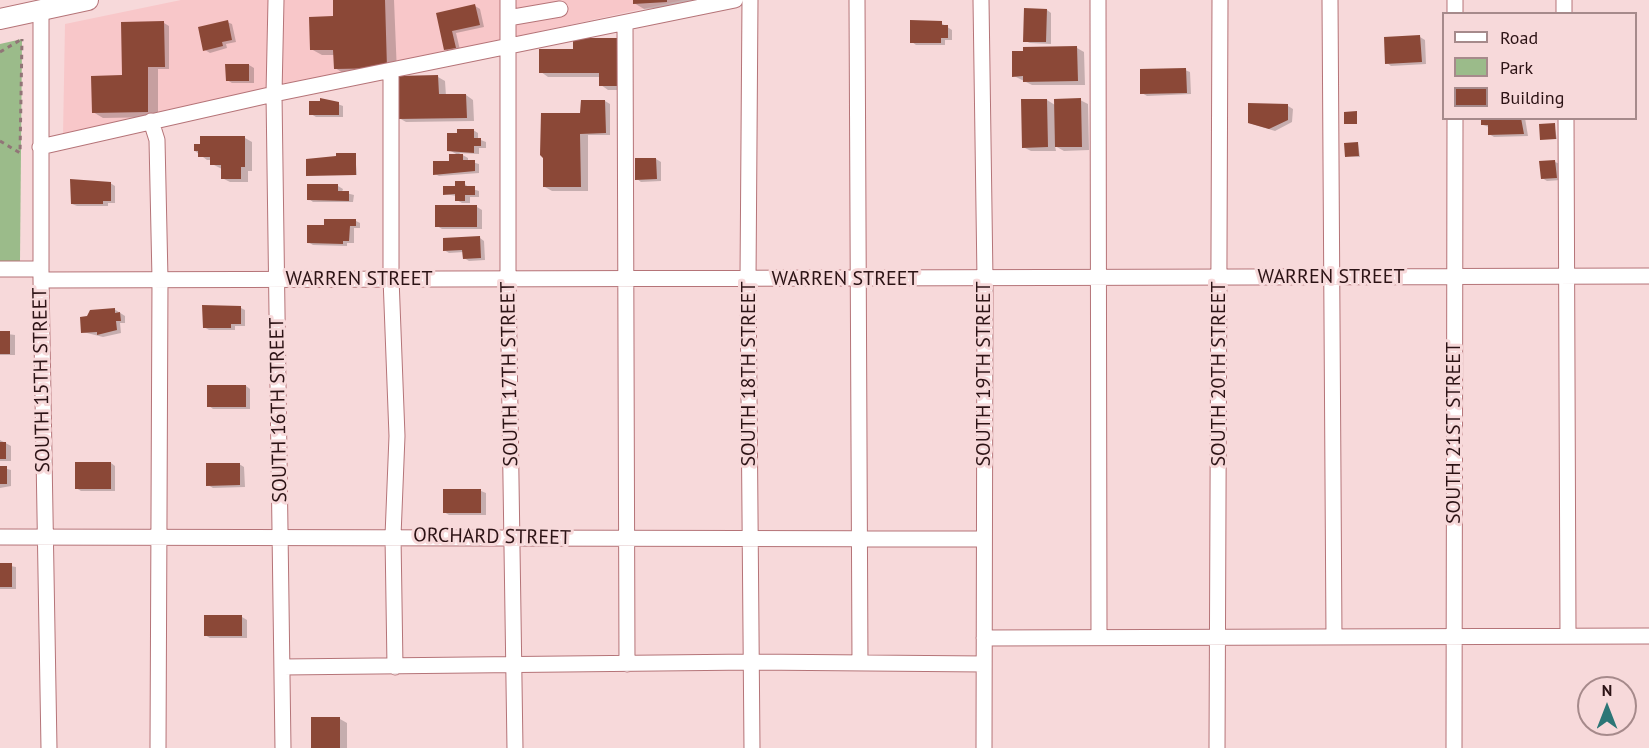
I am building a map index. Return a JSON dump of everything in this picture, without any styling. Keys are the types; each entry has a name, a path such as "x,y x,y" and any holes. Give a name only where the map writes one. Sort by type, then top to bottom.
{"main road":[{"path":"0,19 41,12 88,0"}],"street":[{"name":"SOUTH 16TH STREET","path":"276,0 274,94 283,748"},
{"name":"SOUTH 17TH STREET","path":"508,0 508,279 516,666 515,748"},
{"path":"40,147 274,94 392,72 735,0"},
{"name":"SOUTH 18TH STREET","path":"750,0 748,279 752,748"},
{"path":"857,0 860,663"},
{"name":"SOUTH 19TH STREET","path":"981,0 985,279 984,748"},
{"path":"1098,0 1099,637"},
{"name":"SOUTH 20TH STREET","path":"1217,748 1220,0"},
{"path":"1330,0 1334,637"},
{"path":"508,18 560,9"},
{"name":"SOUTH 15TH STREET","path":"41,12 41,275 49,748"},
{"path":"625,23 627,664"},
{"path":"392,72 391,278 398,436 393,536 395,667"},
{"name":"SOUTH 21ST STREET","path":"1454,748 1455,120"},
{"path":"1566,120 1568,636"},
{"path":"151,121 157,140 160,279 158,748"},
{"name":"WARREN STREET","path":"0,269 41,275 276,280 1649,276"},
{"name":"ORCHARD STREET","path":"0,537 984,538"},
{"path":"984,638 1649,636"},
{"path":"283,667 752,662 984,664"}],"path":[{"path":"0,52 22,39 20,153 0,141"}],"shaded area":[{"path":"181,0 683,0 63,136 65,24"}],"green space":[{"path":"22,39 20,261 0,261 0,44"}],"building":[{"path":"333,0 385,0 387,68 334,69 333,50 310,50 309,17 333,16"},
{"path":"633,0 667,0 667,2 633,4"},
{"path":"475,4 480,25 452,31 456,48 444,50 436,13"},
{"path":"1024,8 1047,9 1046,42 1023,42"},
{"path":"228,20 232,40 222,42 223,46 203,51 198,27"},
{"path":"910,20 942,21 942,25 948,25 948,38 941,38 941,43 910,43"},
{"path":"164,21 165,67 148,67 148,112 92,113 91,76 122,75 121,22"},
{"path":"1420,35 1422,62 1385,64 1384,37"},
{"path":"573,38 618,38 617,86 599,86 599,73 539,73 539,49 573,49"},
{"path":"1077,46 1078,81 1023,82 1023,76 1012,77 1012,51 1023,51 1023,47"},
{"path":"225,64 249,64 249,81 226,81"},
{"path":"1186,68 1187,93 1140,94 1140,69"},
{"path":"438,75 439,94 466,94 467,118 397,119 396,76"},
{"path":"320,98 339,102 339,115 309,115 309,101 320,101"},
{"path":"1081,98 1082,147 1055,147 1054,99"},
{"path":"1021,99 1047,99 1048,147 1022,148"},
{"path":"581,100 605,100 606,133 580,134 581,187 543,187 543,158 540,155 541,113 580,113"},
{"path":"1248,103 1288,104 1288,120 1269,129 1248,123"},
{"path":"1357,111 1357,124 1344,124 1344,112"},
{"path":"1481,120 1521,120 1524,134 1488,135 1488,125 1481,125"},
{"path":"1555,123 1556,139 1540,140 1539,124"},
{"path":"457,129 474,129 474,138 481,138 481,146 474,146 474,153 447,151 447,133 457,133"},
{"path":"200,136 245,136 245,167 241,167 241,179 221,179 221,165 210,165 210,157 198,157 198,151 194,151 194,144 200,144"},
{"path":"1358,142 1359,156 1345,157 1344,143"},
{"path":"336,153 356,153 356,175 306,176 306,159 336,156"},
{"path":"449,154 463,154 463,160 475,160 475,171 433,175 433,161 449,161"},
{"path":"635,158 656,158 657,179 635,180"},
{"path":"1555,160 1557,178 1541,179 1539,161"},
{"path":"70,179 111,182 111,201 103,201 103,204 71,204"},
{"path":"455,181 465,181 465,186 475,186 475,195 465,195 465,201 455,201 455,194 443,195 443,186 455,186"},
{"path":"307,184 338,184 338,191 349,191 349,201 307,200"},
{"path":"435,205 477,205 477,227 435,227"},
{"path":"324,219 356,219 356,226 350,226 349,241 343,241 343,244 307,243 307,225 324,225"},
{"path":"480,236 481,258 463,259 462,250 443,251 443,238"},
{"path":"202,305 241,306 241,324 231,324 231,328 203,328"},
{"path":"115,308 115,313 120,312 121,321 116,321 117,330 97,335 97,332 81,333 80,317 87,316 90,310"},
{"path":"0,331 10,331 10,354 0,354"},
{"path":"207,385 246,385 246,407 207,407"},
{"path":"0,442 6,442 6,459 0,459"},
{"path":"75,462 111,462 111,489 75,489"},
{"path":"206,463 240,463 240,485 206,486"},
{"path":"0,466 7,466 7,484 0,484"},
{"path":"443,489 481,489 481,513 443,513"},
{"path":"0,563 12,563 12,587 0,587"},
{"path":"204,615 242,615 242,636 204,636"},
{"path":"311,717 340,717 340,748 311,748"}]}
